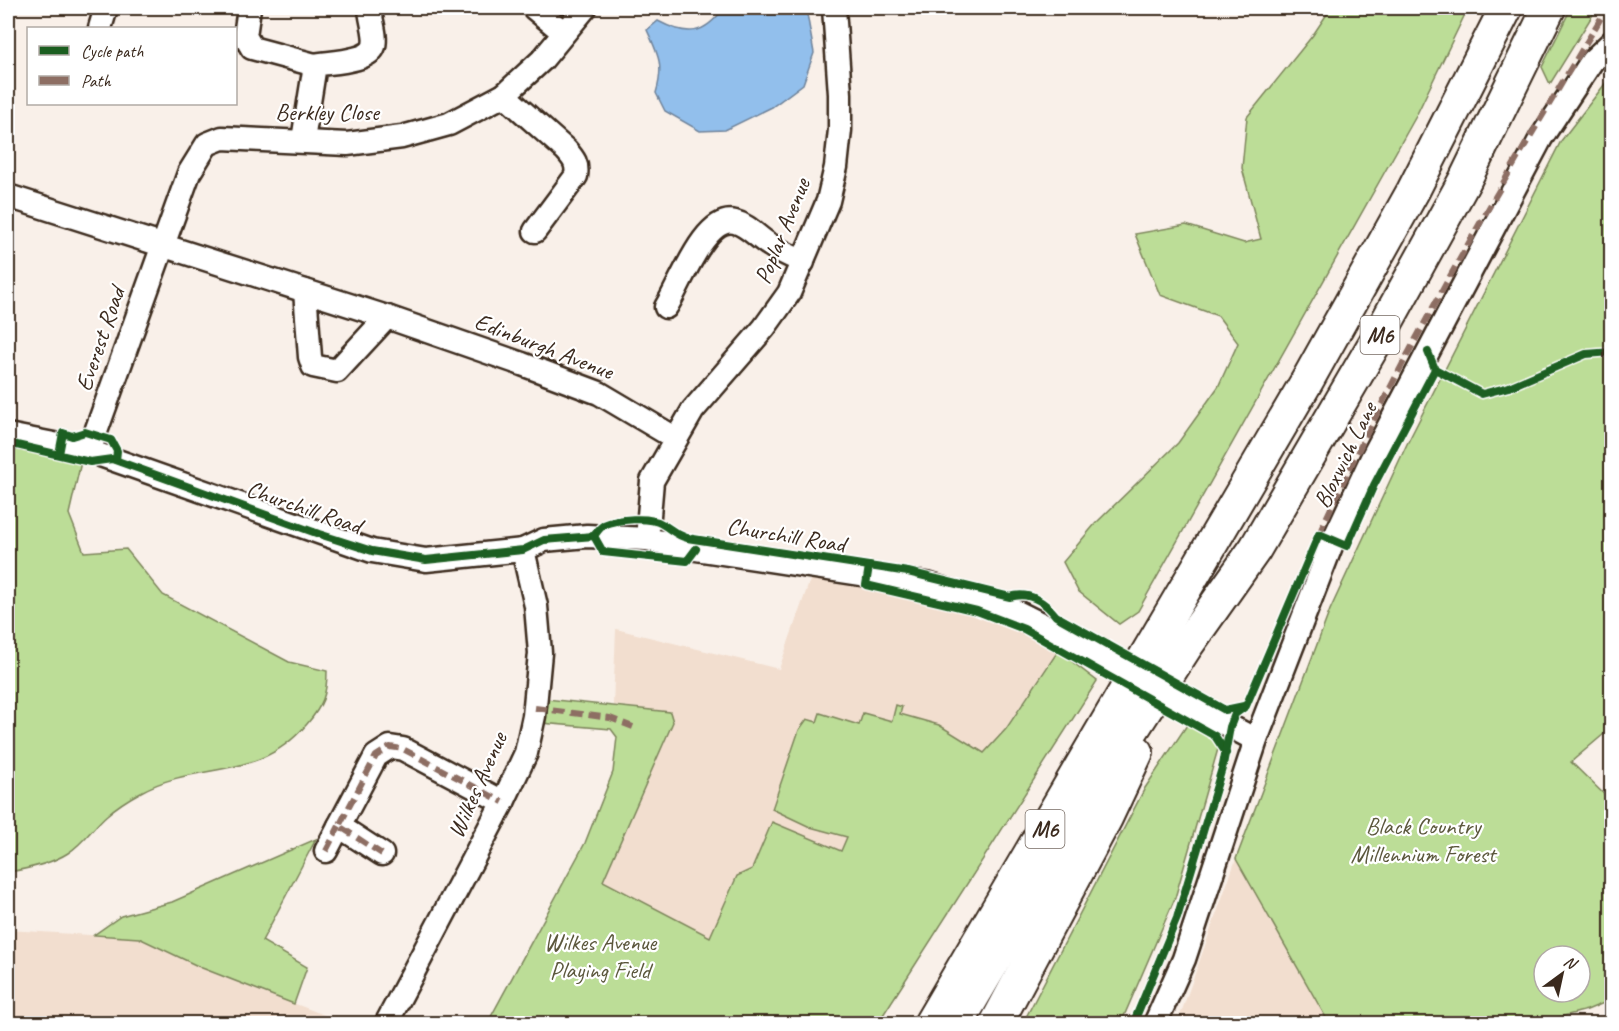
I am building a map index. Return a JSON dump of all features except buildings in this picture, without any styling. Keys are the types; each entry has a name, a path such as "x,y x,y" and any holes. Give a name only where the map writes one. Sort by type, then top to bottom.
{"highway":[{"name":"M6","path":"957,1023 1095,788 1307,381 1407,201 1506,8"},
{"name":"M6","path":"930,1023 1172,641 1255,549 1379,336 1465,180 1549,8"},
{"path":"908,1023 1172,641"},
{"path":"996,1023 1106,818 1172,641"}],"street":[{"path":"100,27 106,8"},
{"path":"249,8 245,36 252,48 315,64 355,59 369,53 374,48 370,8"},
{"path":"534,8 563,32"},
{"name":"Berkley Close","path":"162,246 189,172 207,144 222,138 303,140 347,144 402,138 449,124 504,95 542,60 585,8"},
{"name":"Poplar Avenue","path":"647,539 652,481 675,438 693,410 764,328 789,293 828,201 836,167 840,94 834,8"},
{"name":"Bloxwich Lane","path":"1155,1023 1184,960 1256,740 1333,541 1371,460 1541,138 1592,62 1611,42"},
{"path":"303,140 315,64"},
{"path":"504,95 574,159 577,168 576,176 535,231"},
{"name":"Edinburgh Avenue","path":"8,196 387,317 599,393 675,438"},
{"path":"666,307 680,286 694,253 718,223 727,221 741,224 770,246 803,262"},
{"name":"Everest Road","path":"89,451 162,246"},
{"path":"305,291 310,357 313,366 332,372 337,371 387,317"},
{"name":"Churchill Road","path":"8,435 89,451 372,551 426,560 523,550 544,540 587,536 647,539 696,549 927,584 1017,612 1083,645 1256,740"},
{"name":"Wilkes Avenue","path":"386,1023 503,802 526,753 534,716 540,653 537,606 523,550"},
{"path":"326,851 376,756 390,747 403,749 503,802"},
{"path":"339,826 382,855"}],"shaded area":[{"path":"811,577 919,597 988,617 1058,651 1005,729 919,828 823,995 603,882 673,722 670,712 613,705 616,629 779,669"},
{"path":"1236,859 1326,1018 1329,1023 1177,1024"},
{"path":"8,930 139,938 202,968 345,1023 8,1023"}],"green space":[{"path":"1331,8 1468,8 1415,118 1138,611 1119,624 1078,591 1063,562 1095,524 1178,443 1218,387 1238,343 1218,316 1160,295 1135,234 1186,225 1244,243 1261,239 1242,168 1247,117 1313,35"},
{"path":"1571,8 1597,8 1550,84 1542,67"},
{"name":"Black Country Millennium Forest","path":"1611,76 1611,728 1571,762 1611,801 1611,1000 1587,1010 1537,1023 1329,1023 1236,859 1330,610 1407,444 1561,141"},
{"path":"8,446 81,462 69,514 84,552 126,549 163,595 289,662 327,671 325,693 317,711 288,743 248,763 185,776 163,782 141,792 102,819 79,845 68,853 47,863 8,872"},
{"name":"Wilkes Avenue Playing Field","path":"1058,651 1097,681 878,1023 487,1024 585,843 613,772 617,737 611,729 541,723 546,699 670,712 673,722 603,881 710,937 737,876 752,869 772,822 841,851 847,837 810,827 772,809 799,730 807,719 817,722 820,713 859,725 863,713 892,721 896,705 902,707 900,714 939,725 984,753 1006,729"},
{"path":"1191,719 1222,735 1175,898 1121,1023 1023,1023 1145,788"},
{"path":"316,839 262,941 307,967 294,1004 202,968 139,938 94,935 121,916 172,902"}],"water":[{"path":"724,8 806,8 814,53 803,84 772,107 725,130 700,131 665,111 656,93 660,75 659,61 647,30 658,21 678,30 695,31 709,24"}],"marked path":[{"path":"1319,534 1419,332 1492,201 1607,8"},
{"path":"535,708 610,718 633,727"},
{"path":"382,854 339,826 376,756 390,747 403,749 503,802"},
{"path":"326,851 339,826"}],"cycle path":[{"path":"1428,352 1435,369 1482,394 1509,387 1586,354 1612,352"},
{"path":"1133,1024 1177,918 1223,765 1230,727 1235,714 1246,706 1319,534 1347,546 1374,485 1435,369"},
{"path":"59,454 63,433 72,436 85,432 111,440 117,451 116,460"},
{"path":"8,443 90,462 112,459 319,534 372,551 426,560 523,550 544,540 594,536"},
{"path":"594,536 601,527 610,523 633,519 650,520 687,538 908,572 1010,597 1024,595 1042,602 1056,616 1225,710 1244,706"},
{"path":"594,536 603,552 687,561 696,549"},
{"path":"869,566 866,585 977,611 1024,629 1215,736 1226,753"}]}
